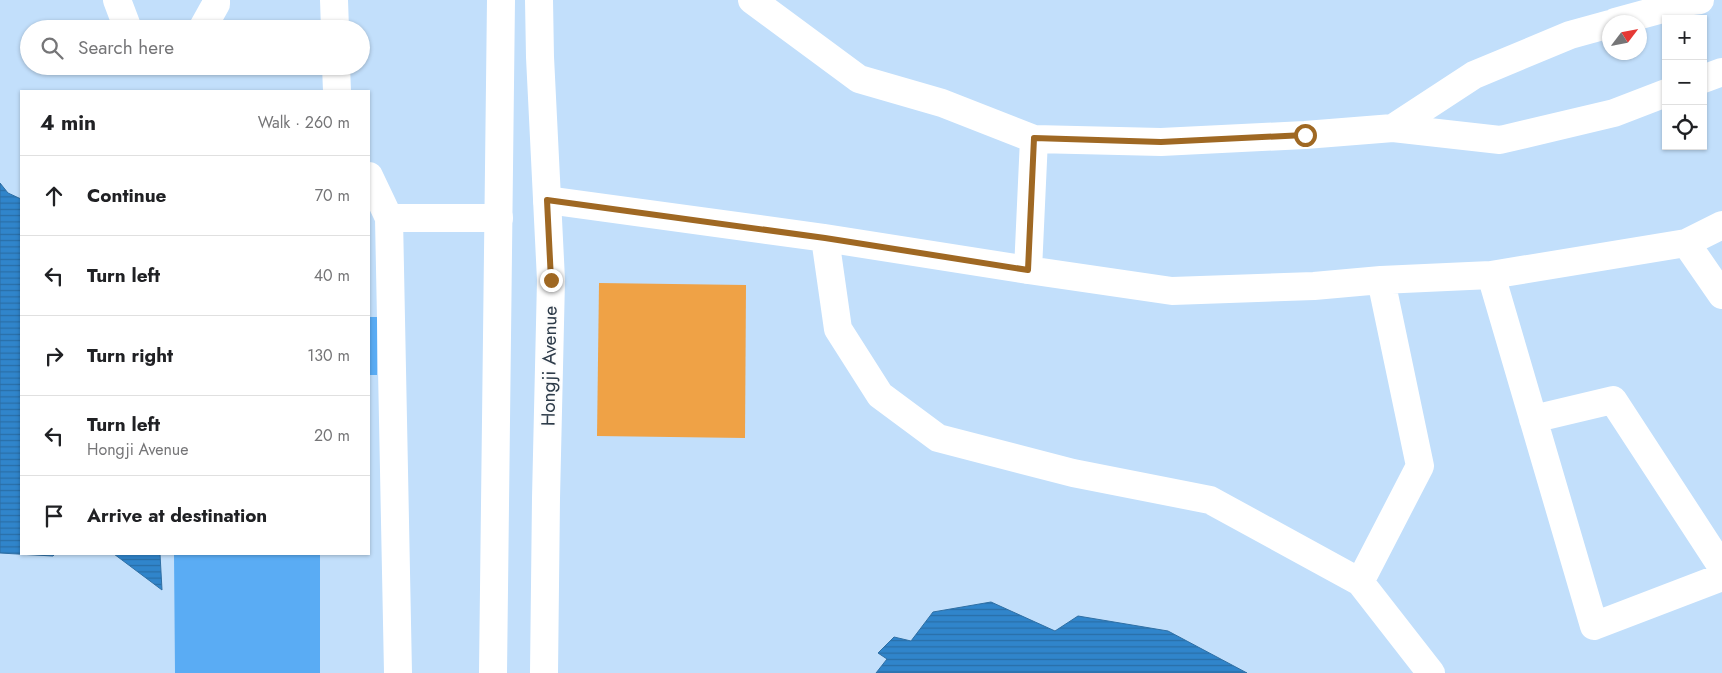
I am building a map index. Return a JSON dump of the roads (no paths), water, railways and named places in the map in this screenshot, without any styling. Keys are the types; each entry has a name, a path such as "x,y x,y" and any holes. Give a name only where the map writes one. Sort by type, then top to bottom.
{"street":[{"path":"117,0 125,20"},
{"path":"207,20 216,4 216,0"},
{"path":"334,0 335,20"},
{"path":"493,673 501,0"},
{"name":"Hongji Avenue","path":"539,0 551,280 544,673"},
{"path":"752,0 859,79 942,103 1034,138 1161,142 1305,135 1393,128 1500,140 1614,113 1662,95"},
{"path":"1642,15 1700,0"},
{"path":"1393,128 1474,76 1570,35 1602,26"},
{"path":"1707,78 1722,72"},
{"path":"336,75 336,90"},
{"path":"1028,270 1034,138"},
{"path":"370,178 390,218 398,673"},
{"path":"547,200 825,238 1028,270 1172,290 1314,286 1381,280 1491,275 1686,243 1722,225"},
{"path":"390,218 498,218"},
{"path":"825,238 838,328 880,395 938,438 1073,473 1210,500 1360,582 1431,673"},
{"path":"1686,243 1722,295"},
{"path":"1491,275 1594,626 1722,577"},
{"path":"1360,582 1420,466 1381,280"},
{"path":"1533,419 1613,400 1722,567"}],"water":[{"path":"0,183 8,193 20,199 20,554 0,553"},
{"path":"115,555 160,555 162,590"},
{"path":"991,602 1055,631 1078,616 1168,631 1247,673 876,673 887,659 878,653 894,637 911,641 933,612"}]}
